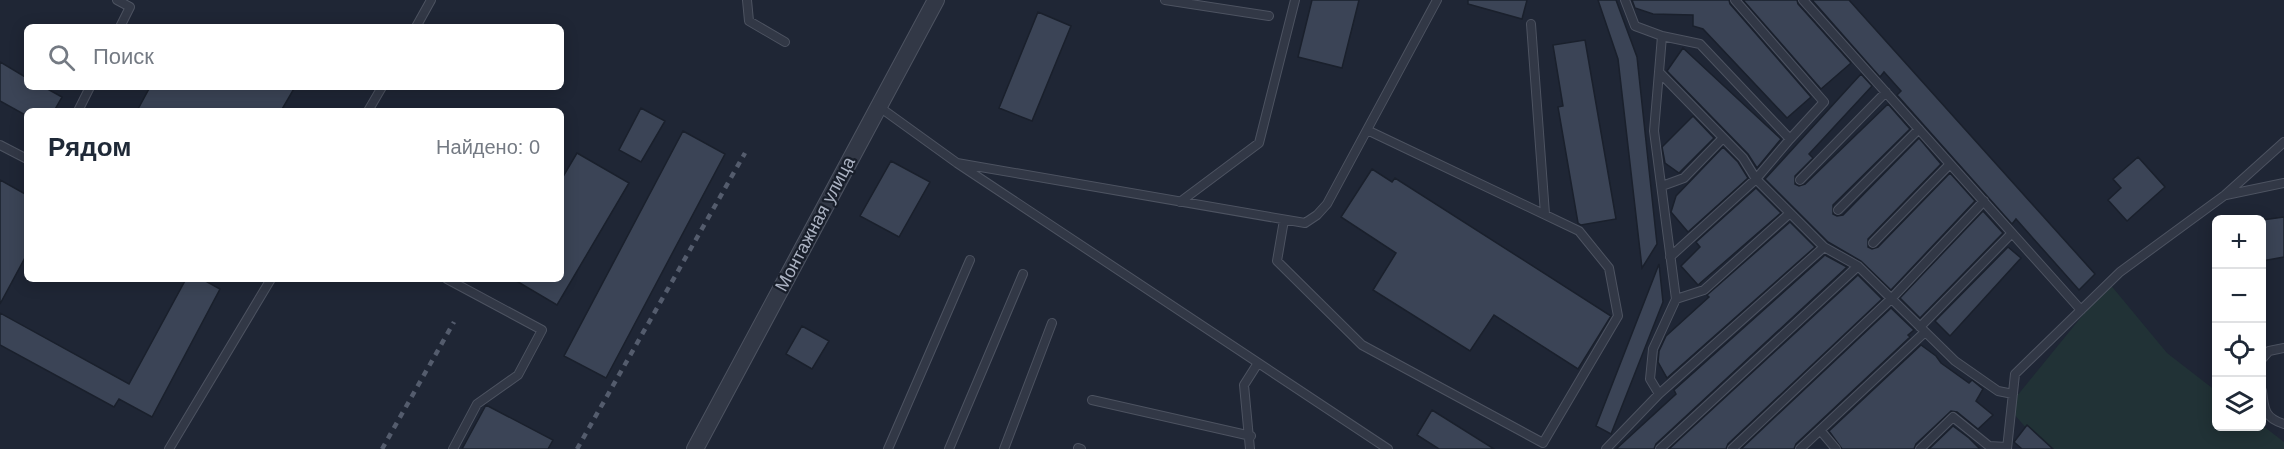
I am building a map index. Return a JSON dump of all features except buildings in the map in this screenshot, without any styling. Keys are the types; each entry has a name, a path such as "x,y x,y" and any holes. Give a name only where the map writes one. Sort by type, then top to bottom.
{"street":[{"name":"Монтажная улица","path":"695,449 936,0"}],"lane":[{"path":"117,0 130,7 122,24"},
{"path":"418,24 431,0"},
{"path":"747,0 749,21 785,42"},
{"path":"1166,0 1269,15"},
{"path":"1180,202 1259,143 1295,0"},
{"path":"957,164 1305,223 1328,204 1437,0"},
{"path":"1625,0 1635,26 1662,36 1700,44 1790,139"},
{"path":"1670,257 1756,179 1824,102 1734,0"},
{"path":"1803,0 2081,310"},
{"path":"1531,24 1545,214"},
{"path":"1659,394 1650,379 1653,349 1676,299 1654,131 1662,36"},
{"path":"1659,72 1743,158 1756,179 1824,247 1858,266 1955,361 1998,391 2013,394"},
{"path":"80,108 88,90"},
{"path":"371,108 380,90"},
{"path":"1800,180 1886,92"},
{"path":"878,106 957,164 1388,449"},
{"path":"1838,210 1919,129"},
{"path":"1284,220 1277,261 1362,345 1543,443 1618,316 1609,268 1579,231 1367,130"},
{"path":"1662,186 1684,178 1724,138"},
{"path":"1920,449 1953,417 1989,446 2007,448 2015,374 2120,272 2225,195 2284,142"},
{"path":"0,145 24,157"},
{"path":"1873,243 1950,164"},
{"path":"2225,195 2284,183"},
{"path":"1732,449 1891,299 1984,201"},
{"path":"1676,299 1704,290 1790,213"},
{"path":"1800,449 1923,330 2012,232"},
{"path":"1606,449 1659,394 1824,247"},
{"path":"888,449 970,260"},
{"path":"1660,449 1858,266"},
{"path":"949,449 1023,274"},
{"path":"170,449 269,282"},
{"path":"453,282 542,330 518,375 477,404 453,449"},
{"path":"1004,449 1052,323"},
{"path":"2266,354 2269,351 2284,348"},
{"path":"1250,449 1251,436 1244,385 1258,363"},
{"path":"1092,400 1251,436"},
{"path":"2266,411 2272,420 2284,424"},
{"path":"1820,430 1836,449"}],"shaded area":[{"path":"2109,283 2167,353 2212,388 2212,431 2266,431 2266,428 2284,442 2284,449 2044,449 2008,407"}],"railway":[{"path":"577,449 745,153"},
{"path":"382,449 454,322"}]}
